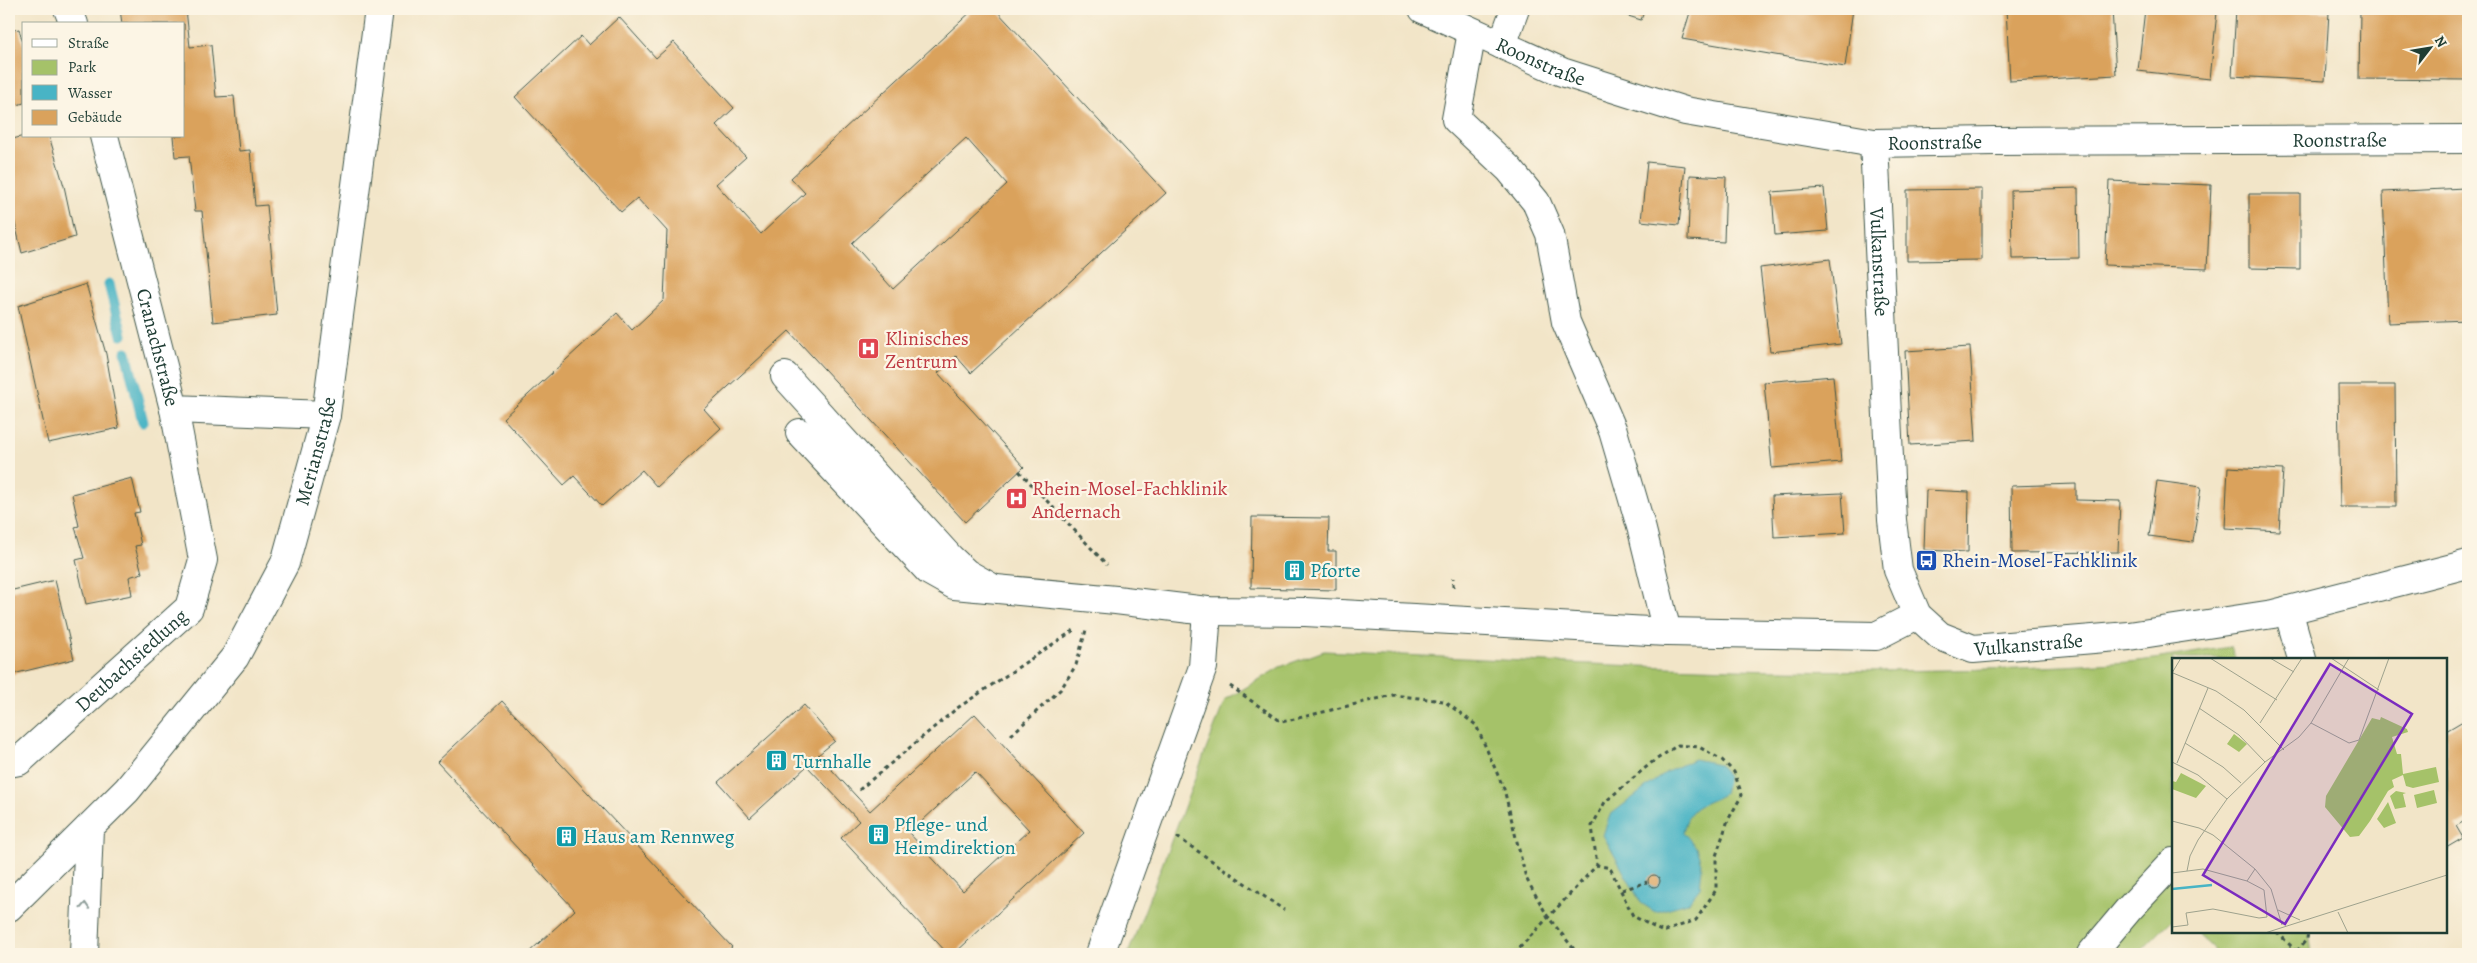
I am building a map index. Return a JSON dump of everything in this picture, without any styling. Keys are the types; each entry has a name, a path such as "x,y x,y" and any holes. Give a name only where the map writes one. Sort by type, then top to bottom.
{"street":[{"path":"68,9 73,22"},
{"name":"Merianstraße","path":"9,906 127,790 235,656 285,563 326,415 380,9"},
{"name":"Roonstraße","path":"1423,9 1562,72 1686,111 1874,143 2468,139"},
{"path":"1502,45 1515,9"},
{"path":"1472,32 1456,119 1509,170 1536,202 1550,234 1566,322 1613,431 1642,530 1667,632"},
{"name":"Cranachstraße","path":"105,138 174,409 326,415"},
{"name":"Vulkanstraße","path":"1874,143 1892,520 1898,570 1917,615 1940,636 1973,649 2129,636 2288,610 2468,564"},
{"path":"785,376 950,558 966,573 992,588"},
{"name":"Deubachsiedlung","path":"9,763 19,761 189,608 203,560 174,409"},
{"path":"800,433 929,571 954,585 992,588 1100,606 1207,611 1305,612 1667,632 1876,636 1917,615"},
{"path":"2288,610 2302,658"},
{"path":"1100,954 1203,667 1207,611"},
{"path":"84,954 89,828"},
{"path":"2091,954 2128,910 2172,863"}],"path":[{"path":"1012,735 1061,689 1076,665 1100,606 1117,576 1019,471"},
{"path":"858,790 956,709 1100,606"},
{"path":"1203,667 1282,722 1393,694 1444,701 1476,725 1504,789 1526,878 1548,917 1578,954"},
{"path":"1678,746 1699,747 1722,760 1734,772 1742,795 1728,820 1716,856 1716,890 1696,920 1663,932 1632,916 1622,890 1610,868 1597,865 1592,826 1605,802 1651,763 1678,746"},
{"path":"1150,819 1284,910"},
{"path":"1514,954 1597,865"},
{"path":"1622,890 1648,882"},
{"path":"2278,933 2298,953 2307,939 2308,933"}],"green space":[{"path":"2231,647 2236,658 2172,658 2172,920 2138,954 1128,954 1225,700 1280,667 1324,651 1521,661 1817,671 2015,668 2129,662"},
{"path":"2196,933 2309,933 2312,954 2219,954"}],"water":[{"path":"1694,759 1719,764 1728,777 1724,794 1697,807 1689,816 1683,832 1696,847 1702,867 1700,888 1688,903 1655,912 1641,903 1603,835 1610,815 1665,773"}],"building":[{"path":"120,9 186,9 190,47 211,45 216,97 234,96 239,151 250,150 255,206 267,205 277,315 213,322 202,211 195,211 189,156 175,157 173,138 185,138 185,22 122,22"},
{"name":"Klinisches Zentrum","path":"974,9 995,9 1166,193 971,373 956,356 938,373 1024,467 965,522 789,331 704,409 721,428 657,487 642,470 602,506 574,476 564,485 503,418 617,313 632,330 664,300 667,231 637,198 621,212 515,97 581,36 589,45 619,17 656,58 674,42 734,108 716,125 746,157 716,184 761,234 805,193 791,178","holes":["966,138 1007,184 893,289 852,243"]},
{"path":"1606,9 1645,9 1641,20"},
{"path":"1691,9 1853,9 1845,67 1682,39"},
{"path":"2006,9 2112,9 2116,75 2010,81"},
{"path":"2145,9 2188,9 2217,12 2210,79 2138,71"},
{"path":"2236,9 2329,12 2325,81 2232,76"},
{"path":"2360,9 2468,9 2468,80 2359,79"},
{"path":"19,29 22,40 22,104 9,107 9,31"},
{"path":"22,137 50,138 64,186 75,237 22,253 9,198 9,140"},
{"path":"1647,162 1685,166 1679,225 1641,221"},
{"path":"1690,175 1726,177 1724,242 1688,240"},
{"path":"2109,181 2211,185 2207,269 2105,265"},
{"path":"1824,188 1828,231 1775,235 1772,192"},
{"path":"2078,188 2079,258 2012,259 2011,190"},
{"path":"2465,188 2468,320 2388,323 2383,192"},
{"path":"1982,189 1982,260 1907,261 1907,190"},
{"path":"2249,194 2300,194 2300,269 2249,268"},
{"path":"1830,259 1841,344 1770,352 1760,268"},
{"path":"86,284 106,354 119,428 48,443 18,306"},
{"path":"1970,347 1976,441 1910,445 1905,351"},
{"path":"1833,376 1841,462 1772,468 1764,382"},
{"path":"2338,385 2395,385 2396,507 2340,507"},
{"path":"2228,467 2283,470 2279,531 2225,528"},
{"path":"132,478 140,512 134,513 141,545 135,546 142,573 129,577 132,595 86,604 76,560 84,558 75,527 79,526 72,494"},
{"path":"2157,481 2201,487 2193,542 2149,536"},
{"path":"2076,484 2076,500 2120,501 2118,552 2012,553 2011,486"},
{"path":"1926,490 1969,492 1968,552 1924,550"},
{"path":"1842,493 1845,533 1774,537 1772,496"},
{"name":"Pforte","path":"1252,517 1329,518 1328,551 1336,551 1336,590 1251,588"},
{"path":"55,580 74,659 9,675 9,591"},
{"name":"Haus am Rennweg","path":"502,701 732,947 724,954 527,954 575,910 437,762"},
{"name":"Pflege- und Heimdirektion","path":"804,705 835,741 818,755 870,811 975,714 1084,833 954,954 948,954 841,838 859,821 807,766 750,818 718,782","holes":["975,772 1029,830 963,891 909,833"]},
{"path":"2468,718 2468,819 2456,826 2463,838 2447,847 2447,730"},
{"path":"1656,875 1659,876 1659,886 1652,887 1649,886 1648,879 1649,876"}],"waterway":[{"path":"109,284 122,335"},
{"path":"126,352 143,422"}],"place":[{"name":"Klinisches Zentrum","path":"869,349"},
{"name":"Rhein-Mosel-Fachklinik Andernach","path":"1016,499"},
{"name":"Rhein-Mosel-Fachklinik","path":"1926,560"},
{"name":"Pforte","path":"1294,570"},
{"name":"Turnhalle","path":"777,761"},
{"name":"Pflege- und Heimdirektion","path":"878,835"},
{"name":"Haus am Rennweg","path":"567,836"}]}
